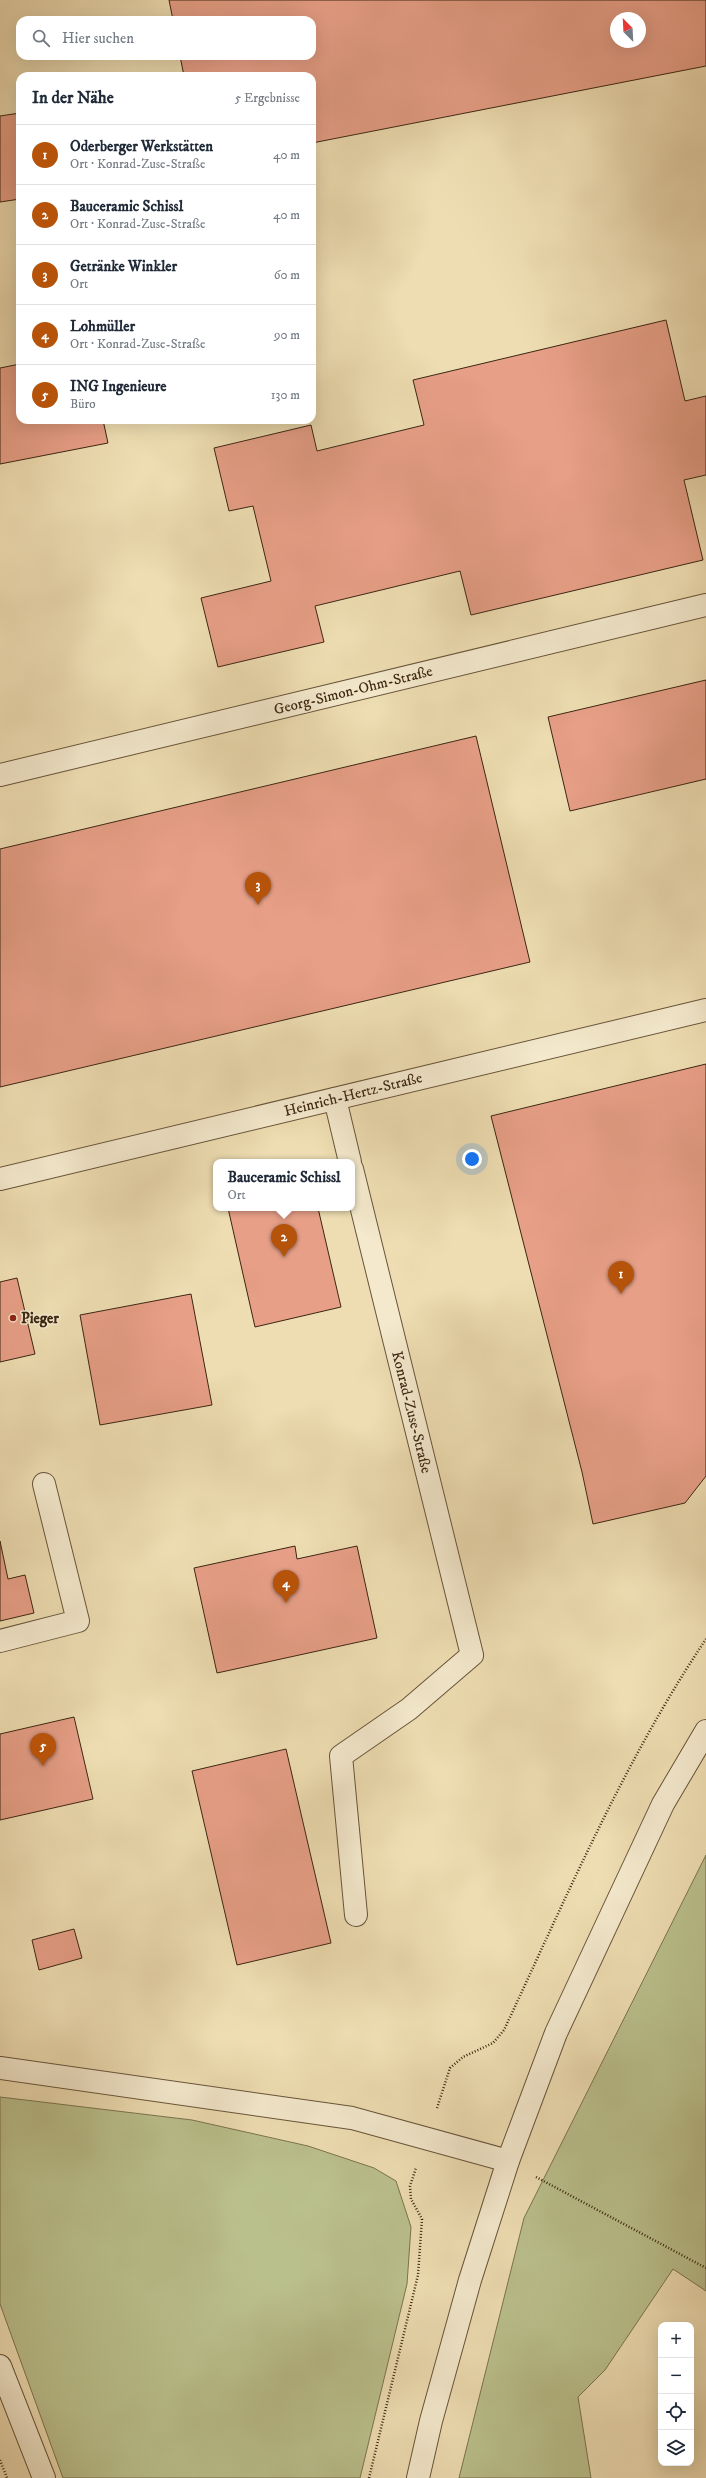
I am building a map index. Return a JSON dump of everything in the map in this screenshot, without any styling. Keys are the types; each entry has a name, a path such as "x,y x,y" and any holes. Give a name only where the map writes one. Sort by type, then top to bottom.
{"street":[{"name":"Georg-Simon-Ohm-Straße","path":"0,775 706,605"},
{"name":"Heinrich-Hertz-Straße","path":"0,1179 706,1010"},
{"path":"334,1099 349,1159"},
{"name":"Konrad-Zuse-Straße","path":"355,1181 472,1655 410,1709 341,1756 356,1915"},
{"path":"0,1641 78,1621 44,1484"},
{"path":"418,2478 431,2421 470,2280 508,2161 556,2034 664,1804 706,1731"},
{"path":"0,2068 352,2118 427,2137 508,2161"},
{"path":"0,2366 44,2478"}],"path":[{"path":"369,2478 418,2275 422,2219 412,2199 410,2186 450,2068 463,2057 493,2043 504,2030 612,1801 706,1639"},
{"path":"508,2161 706,2268"},
{"path":"0,2460 7,2478"}],"green space":[{"path":"706,1855 706,2291 673,2269 605,2370 578,2397 591,2478 459,2478 524,2218"},
{"path":"0,2097 192,2120 308,2146 374,2168 396,2181 411,2227 407,2284 360,2478 63,2478 0,2304"}],"building":[{"path":"169,0 706,0 706,66 316,142 316,72 183,72 181,60 316,60 316,16 172,16"},
{"path":"16,114 16,200 0,202 0,116"},
{"path":"666,320 685,401 706,396 706,475 684,480 703,560 471,615 460,571 315,606 324,642 218,667 201,598 271,581 253,506 229,511 214,448 311,425 317,451 424,425 413,380"},
{"path":"16,365 16,424 104,424 108,443 0,464 0,368"},
{"path":"706,680 706,779 570,811 548,717"},
{"path":"476,736 530,962 0,1087 0,849"},
{"path":"706,1064 706,1476 685,1503 593,1524 582,1472 491,1116"},
{"path":"229,1211 319,1211 341,1307 255,1327"},
{"name":"Pieger","path":"17,1278 35,1354 0,1362 0,1282"},
{"path":"191,1294 212,1405 100,1425 80,1315"},
{"path":"0,1541 8,1579 25,1575 34,1613 0,1621"},
{"path":"295,1546 297,1559 357,1546 377,1638 217,1673 194,1568"},
{"path":"74,1717 93,1799 0,1820 0,1734"},
{"path":"286,1749 331,1943 237,1965 192,1771"},
{"path":"74,1929 82,1958 39,1970 32,1940"}],"place":[{"name":"Getränke Winkler","path":"258,905"},
{"name":"Bauceramic Schissl","path":"284,1257"},
{"name":"Oderberger Werkstätten","path":"621,1294"},
{"name":"Pieger","path":"13,1318"},
{"name":"Lohmüller","path":"286,1603"},
{"name":"ING Ingenieure","path":"43,1766"}]}
